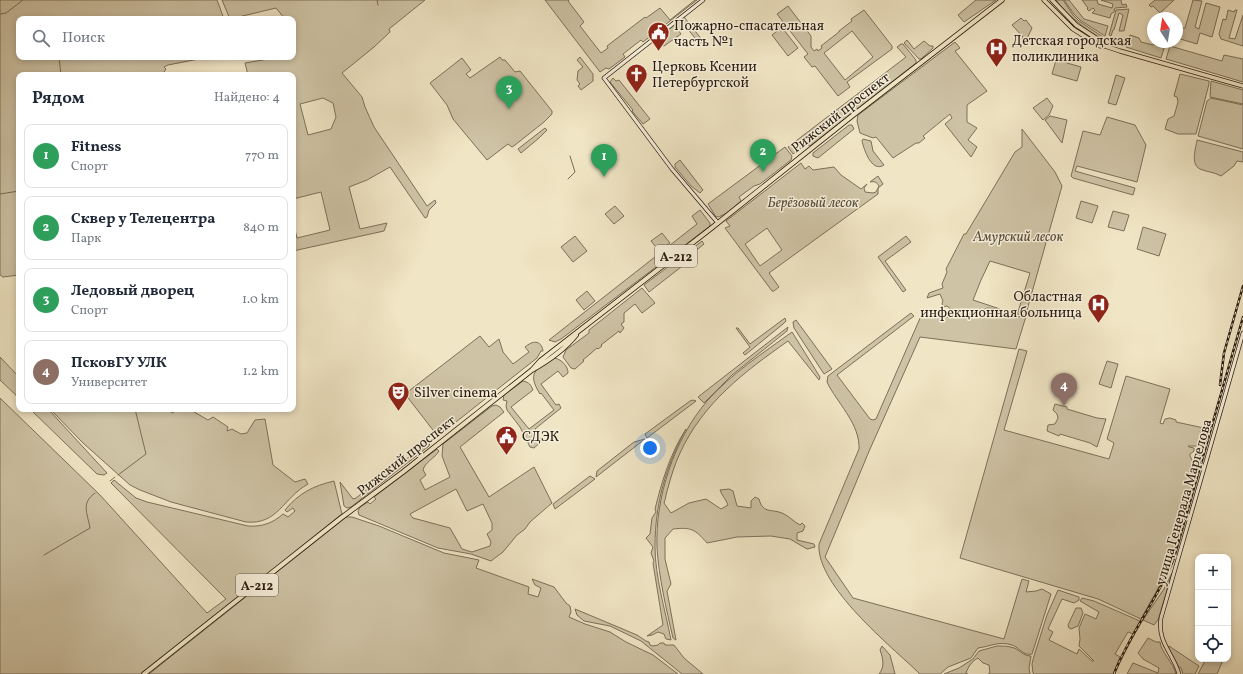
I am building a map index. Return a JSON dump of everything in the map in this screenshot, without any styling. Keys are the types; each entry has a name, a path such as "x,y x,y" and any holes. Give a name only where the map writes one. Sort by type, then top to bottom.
{"highway":[{"name":"Рижский проспект","path":"144,674 349,512 403,472 532,370 543,364 570,343 579,331 718,223 846,120 1002,0"}],"main road":[{"path":"702,0 604,78 672,169 718,223"},
{"path":"1044,0 1073,29 1100,46 1105,46 1243,86"},
{"path":"1052,0 1076,25 1105,46"},
{"name":"улица Генерала Маргелова","path":"1179,674 1177,667 1161,638 1161,618 1243,334"}],"green space":[{"path":"0,0 217,0 223,16 16,16 16,60 194,60 168,65 164,67 166,69 164,72 16,72 16,275 3,277 0,275"},
{"path":"222,0 425,0 389,29 390,32 374,47 342,73 362,97 374,127 427,206 435,200 436,203 429,210 427,217 425,218 390,167 367,180 349,187 360,229 387,223 384,231 296,250 296,234 297,238 330,230 321,192 296,198 296,72 247,72 245,63 262,60 296,60 296,16 283,16 276,8 243,16 229,16","holes":["323,98 333,103 336,117 331,129 308,135 300,104"]},
{"path":"545,0 569,0 568,1 584,22 580,26 601,53 608,48 607,46 645,17 646,18 660,8 670,20 697,0 643,42 641,40 623,54 625,57 609,69 606,68 600,72"},
{"path":"976,0 996,0 964,22 958,15"},
{"path":"1056,0 1063,0 1079,21 1103,37 1102,39 1077,22"},
{"path":"1064,0 1069,0 1084,19 1108,26 1105,36 1080,20"},
{"path":"1082,0 1097,0 1098,4 1112,8 1113,4 1101,0 1121,0 1122,5 1126,4 1127,7 1115,8 1110,18 1092,13 1095,10 1093,8 1089,11"},
{"path":"1155,0 1174,0 1161,12 1149,5"},
{"path":"1193,0 1202,1 1195,27 1199,29 1206,3 1220,7 1212,37 1200,33 1197,44 1183,40 1183,28 1185,28"},
{"path":"788,6 811,36 811,47 814,51 817,49 818,51 822,48 821,46 852,21 851,19 864,10 892,46 892,49 847,82 850,87 838,96 815,66 812,67 804,57 808,54 777,14","holes":["852,31 873,57 845,80 824,53"]},
{"path":"1129,9 1124,31 1119,31 1123,15 1119,13 1114,30 1111,36 1109,35 1116,10"},
{"path":"1228,10 1234,12 1237,10 1229,38 1235,39 1243,15 1243,46 1221,39 1219,34 1223,19 1226,20"},
{"path":"684,17 703,41 700,44 684,26 678,30 681,34 659,48 654,40"},
{"path":"1021,18 1024,21 1026,20 1032,28 1025,43 1022,39 1023,37 1012,25"},
{"path":"780,25 798,48 788,56 772,35 780,29 778,27"},
{"path":"1130,35 1139,38 1141,42 1147,44 1147,48 1164,48 1161,58 1126,47"},
{"path":"907,40 914,49 924,41 930,46 933,46 933,48 921,59 919,59 904,43"},
{"path":"955,42 960,48 955,51 987,91 967,105 967,122 977,128 968,140 977,147 971,157 945,124 952,118 950,114 923,136 925,138 919,143 916,143 893,158 876,137 873,138 860,133 857,121 858,115"},
{"path":"903,44 916,60 916,63 810,146 807,144 793,154 788,147 906,57 897,47"},
{"path":"1169,48 1177,48 1222,61 1224,55 1243,59 1243,82 1166,59"},
{"path":"500,57 502,60 505,60 515,72 520,71 552,111 552,114 515,145 512,147 508,144 487,160 453,119 447,105 430,83 462,58 471,70 466,74 470,78"},
{"path":"580,57 593,74 593,81 581,90 578,86 580,84 577,80 578,71 583,67 577,60"},
{"path":"1057,57 1067,60 1067,63 1081,67 1077,81 1052,74"},
{"path":"1180,74 1209,81 1196,134 1178,134 1165,129 1168,119 1174,116 1178,102 1177,97 1174,96"},
{"path":"1116,75 1125,78 1116,105 1108,103"},
{"path":"613,78 616,81 619,80 650,119 643,124 610,82"},
{"path":"1211,81 1243,90 1243,104 1210,97"},
{"path":"1047,98 1053,106 1049,115 1043,120 1033,108"},
{"path":"1211,98 1243,105 1243,149 1198,136 1207,101"},
{"path":"1050,116 1067,120 1062,143 1045,120"},
{"path":"1107,117 1135,125 1146,145 1137,182 1077,166 1075,171 1135,188 1133,195 1073,178 1071,176 1083,131 1100,135"},
{"path":"849,125 852,125 854,129 818,158 813,156 813,153"},
{"path":"545,128 547,130 521,153 518,149"},
{"name":"Амурский лесок","path":"1022,129 1055,172 1062,186 1027,310 1017,315 1030,273 990,261 973,300 1000,309 987,308 974,314 950,315 953,311 947,306 943,307 943,301 940,294 927,298 929,293 943,288 942,284 947,272 946,269 964,234 966,234 1015,152 1022,147"},
{"path":"863,139 871,141 873,151 884,165 880,167 872,163 865,150 862,141"},
{"path":"1197,140 1243,152 1243,162 1237,161 1234,166 1221,176 1200,169 1197,167 1194,160"},
{"path":"785,147 792,156 791,160 760,184 754,186 739,197 741,201 729,211 719,217 716,217 708,204"},
{"path":"680,160 703,190 700,193 691,186 675,167 675,164"},
{"name":"Берёзовый лесок","path":"801,163 805,169 809,166 813,170 834,167 841,175 861,189 867,184 864,188 865,192 873,193 876,192 878,188 878,194 769,273 779,287 774,291 772,291 725,228 730,226 726,221","holes":["767,228 782,250 760,266 745,244"]},
{"path":"878,176 883,184 878,188 879,186 876,183 870,182"},
{"path":"1081,201 1098,206 1092,223 1076,218"},
{"path":"615,206 624,216 614,224 605,214"},
{"path":"700,210 710,223 710,226 561,339 555,342 549,340 697,224 692,216"},
{"path":"1113,211 1129,215 1124,231 1108,227"},
{"path":"1143,227 1166,234 1159,256 1137,249"},
{"path":"662,233 670,243 659,251 651,241"},
{"path":"575,236 587,251 573,262 561,247"},
{"path":"906,236 911,242 885,261 906,290 903,292 878,257"},
{"path":"702,241 704,244 688,257 690,260 649,292 644,285"},
{"path":"642,288 655,303 642,313 635,304 624,313 624,322 621,324 624,328 620,333 619,331 601,345 602,346 598,349 597,348 575,369 571,368 563,357 566,350 589,333 589,330"},
{"path":"587,291 595,301 584,310 576,300"},
{"path":"1000,312 1016,318 1027,313 1016,349 920,337 870,449 825,557 853,598 1004,639 1022,579 1029,581 1026,592 1042,589 1051,594 1032,654 1026,654 1012,645 995,644 978,648 971,658 948,667 940,674 920,674 875,632 842,596 829,578 821,560 819,544 859,449 853,424 829,386 827,382 828,376 911,313 914,316 837,375 870,419 876,419 921,316 970,318"},
{"path":"785,318 786,321 783,324 745,355 743,353 750,347 736,328 738,328 750,344"},
{"path":"796,320 832,369 824,374 794,328 793,322"},
{"path":"788,327 787,331 732,375 704,403 698,397"},
{"path":"792,332 820,377 819,380 788,341 756,365 726,390 700,419 689,435 670,479 664,503 671,513 689,503 706,499 721,509 728,505 720,490 729,489 733,491 737,506 751,508 751,501 755,497 759,499 763,507 766,509 780,512 800,525 802,523 805,526 803,531 797,533 797,540 814,544 815,547 807,549 790,539 771,536 737,537 707,543 692,530 684,528 673,529 665,538 665,559 671,584 667,591 676,640 673,638 659,570 657,529 663,489 676,451 695,416 716,391 737,373"},
{"path":"480,336 489,347 499,339 503,352 513,364 529,352 525,347 530,343 536,342 540,344 543,351 541,351 537,358 442,433 436,434 405,394"},
{"path":"1019,349 1027,351 1004,430 1109,459 1114,443 1107,439 1126,376 1170,389 1160,423 1163,424 1165,419 1170,418 1176,420 1176,422 1204,428 1200,431 1202,437 1197,446 1188,446 1194,448 1194,451 1190,454 1193,462 1190,470 1192,471 1198,461 1200,452 1198,448 1204,445 1173,557 1167,572 1141,619 1098,599 960,558"},
{"path":"0,357 16,374 16,395 0,380"},
{"path":"555,358 564,364 568,373 563,377 558,371 541,384 556,405 559,404 561,408 535,429 542,441 534,448 530,447 520,427 507,410 507,401 503,400 504,395 523,381 531,385 533,390 511,407 529,429 554,410 541,393 540,394 536,387 534,377 537,369"},
{"path":"1107,361 1118,364 1111,388 1099,384"},
{"path":"0,398 100,495 207,613 226,599 111,483 114,480 136,498 147,502 248,526 267,524 283,514 288,517 295,511 293,508 287,512 285,510 301,495 319,485 334,481 342,514 141,674 0,674"},
{"path":"693,400 696,401 647,438 645,434"},
{"path":"1055,404 1097,418 1106,419 1097,447 1090,443 1060,434 1059,436 1047,431 1048,425 1055,424 1058,418 1057,414 1053,410"},
{"path":"496,405 500,407 504,412 460,447 489,497 534,467 552,503 517,535 503,552 491,561 471,554 438,548 359,515 358,511 360,507 368,502 370,504 376,499 374,497 437,449 439,451 424,467 423,470 426,475 420,480 425,490 450,477 442,456 443,444 492,406","holes":["456,489 467,511 483,504 492,523 492,530 487,534 491,542 490,546 472,552 462,549 450,528 413,518 410,514"]},
{"path":"33,412 51,412 107,473 104,475 97,474"},
{"path":"53,412 194,412 208,420 213,417 228,427 227,431 232,429 241,434 247,433 255,420 265,419 273,465 295,482 305,479 308,484 292,496 273,515 257,522 246,522 171,502 140,490 130,485 83,443"},
{"path":"686,429 667,471 657,515 655,558 671,640 666,639 664,634 658,632 647,636 663,625 653,563 654,561 651,553 653,547 646,538 650,534 652,518 656,512 655,509 667,468 675,448"},
{"path":"645,439 596,477 597,471 634,442"},
{"path":"431,440 429,446 351,507 347,508 344,506 340,482 353,499 356,498"},
{"path":"590,476 595,479 555,509 553,504"},
{"path":"346,517 352,517 379,526 444,553 479,560 476,568 529,587 528,594 538,597 541,588 535,585 532,579 554,587 570,606 571,612 569,617 610,632 626,642 653,655 678,674 149,674"},
{"path":"1172,573 1158,620 1154,625 1143,620 1164,589"},
{"path":"1058,590 1079,597 1079,600 1074,603 1062,599 1048,629 1053,632 1049,640 1077,654 1079,649 1092,661 1094,661 1079,646 1079,628 1085,614 1096,619 1099,612 1080,601 1082,598 1094,601 1140,621 1133,634 1128,632 1115,654 1120,657 1113,674 1033,673 1032,664 1034,656 1047,615"},
{"path":"1076,608 1081,608 1083,613 1078,626 1071,629 1068,625"},
{"path":"575,609 637,635 649,642 650,645 653,646 664,643 665,645 674,645 684,658 703,674 682,674 641,641 610,626 584,621 577,615"},
{"path":"1148,638 1156,642 1160,642 1162,650 1176,674 1127,674 1133,663 1158,673 1159,668 1143,659 1138,653"},
{"path":"882,646 890,655 895,674 879,674 883,665 880,650"},
{"path":"997,646 1012,647 1026,655 1031,656 1029,668 1030,674 988,674 990,673 989,665 983,663 978,658 969,666 966,673 968,674 944,674 959,668 973,659 979,651"},
{"path":"1169,646 1199,666 1195,674 1183,674 1181,668 1167,648"},
{"path":"1204,662 1222,662 1217,674 1198,674"}],"waterway":[{"path":"0,14 6,13 23,0"},
{"path":"377,0 378,5"},
{"path":"59,60 61,72"},
{"path":"568,179 575,172 570,156"},
{"path":"0,194 16,191"},
{"path":"118,475 146,454 136,412"},
{"path":"110,481 115,477"},
{"path":"44,555 90,528 86,504 95,493"}],"railway":[{"path":"1220,385 1224,353 1243,286"},
{"path":"1114,674 1128,644 1160,588 1174,558 1243,317"}],"place":[{"name":"Пожарно-спасательная часть №1","path":"659,52"},
{"name":"Детская городская поликлиника","path":"997,68"},
{"name":"Церковь Ксении Петербургской","path":"636,94"},
{"name":"Ледовый дворец","path":"509,109"},
{"name":"Сквер у Телецентра","path":"763,172"},
{"name":"Fitness","path":"604,177"},
{"name":"Областная инфекционная больница","path":"1098,324"},
{"name":"ПсковГУ УЛК","path":"1064,406"},
{"name":"Silver cinema","path":"399,412"},
{"name":"СДЭК","path":"506,456"}]}
